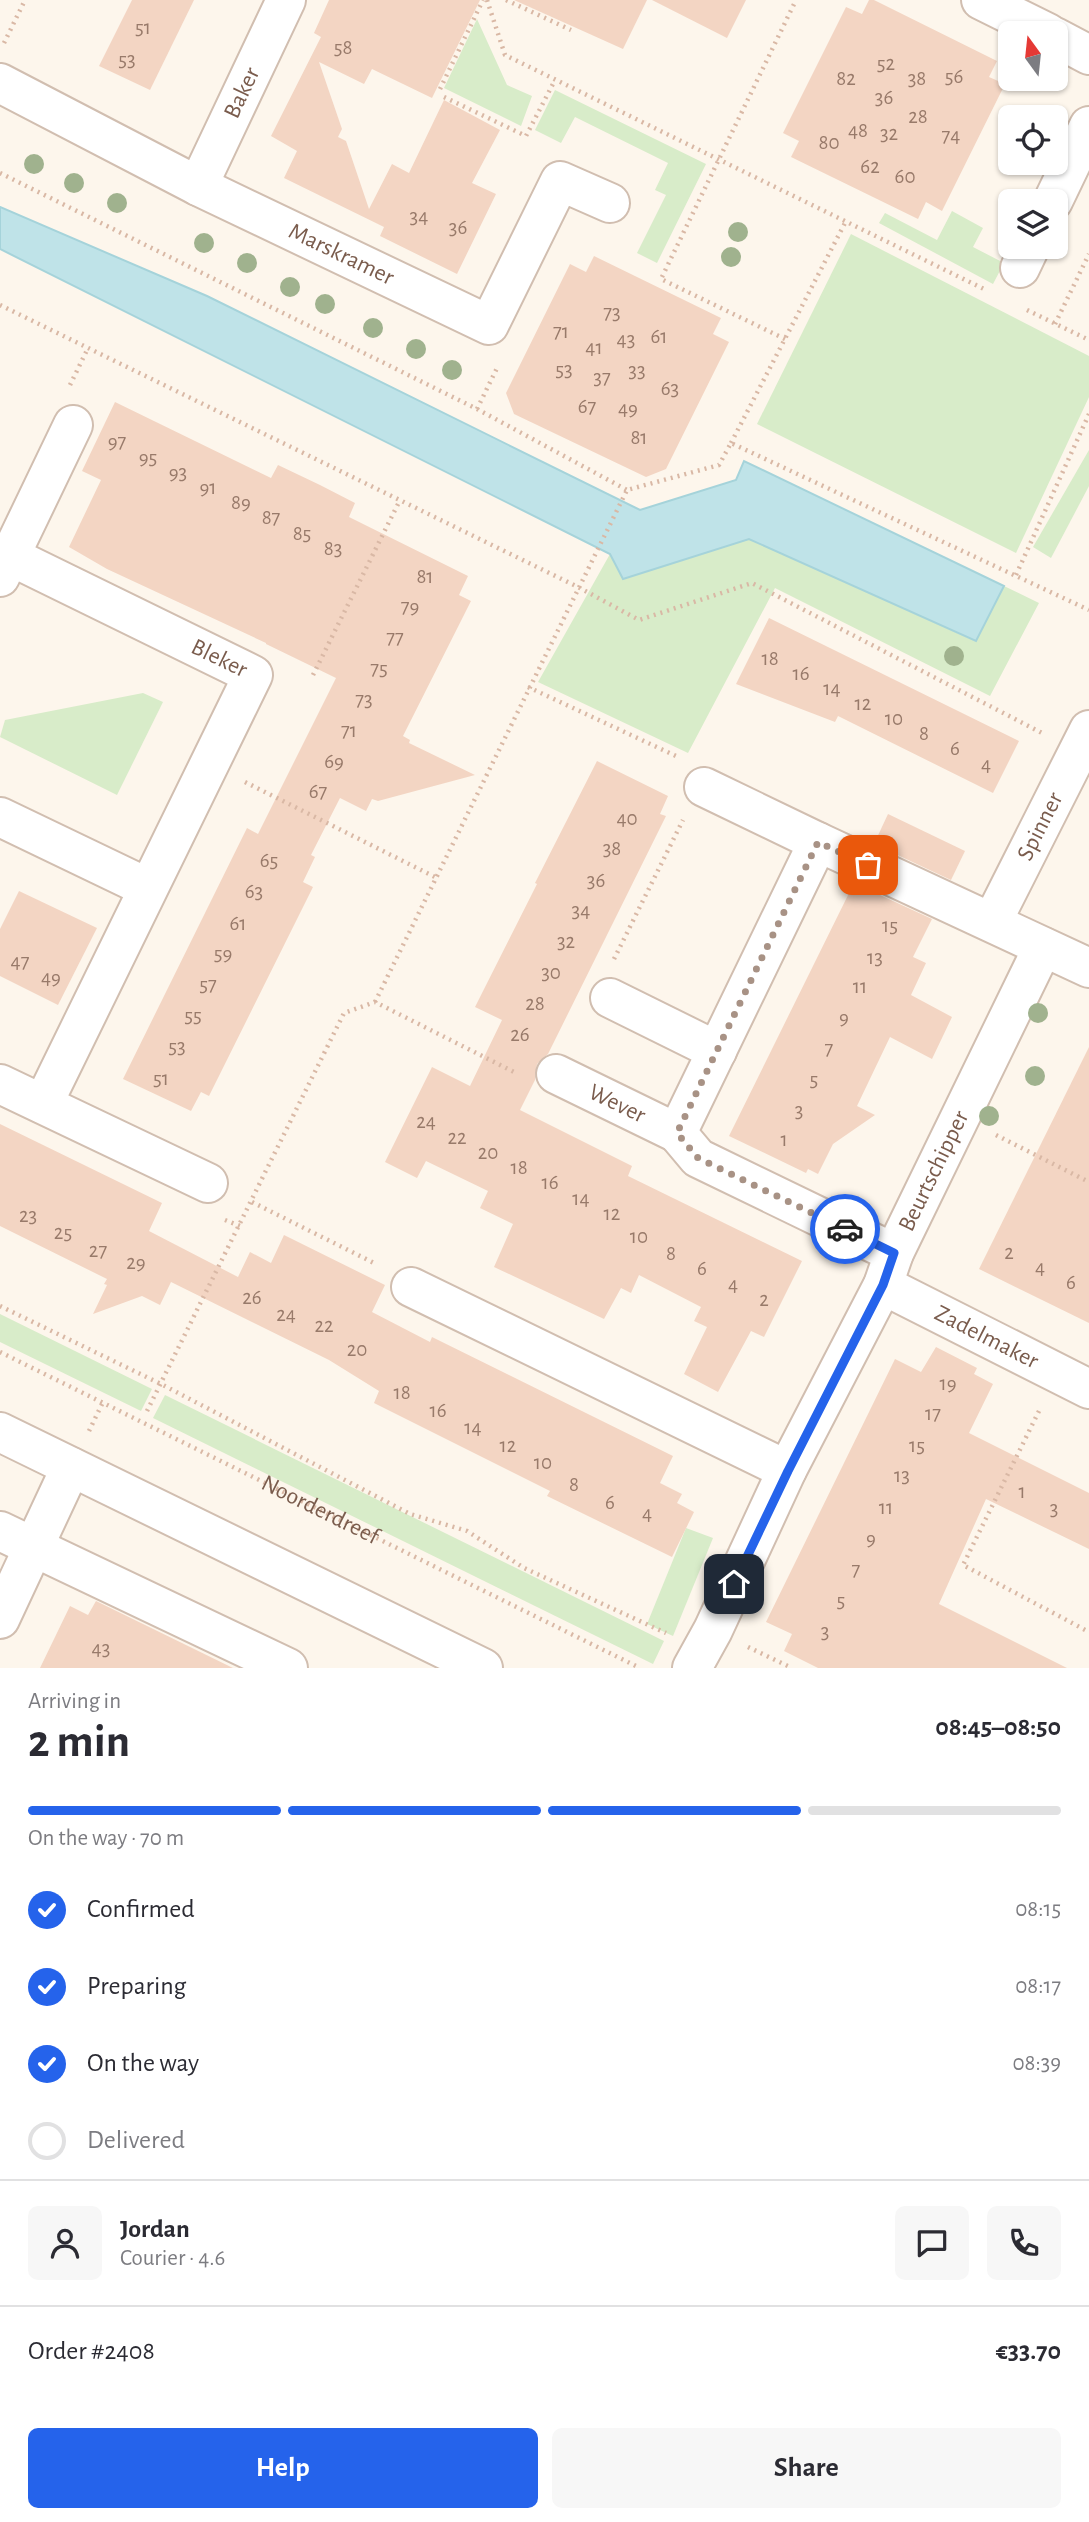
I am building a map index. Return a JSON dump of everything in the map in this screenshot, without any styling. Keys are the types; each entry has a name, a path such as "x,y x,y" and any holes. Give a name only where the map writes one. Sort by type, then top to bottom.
{"street":[{"name":"Baker","path":"198,186 286,0"},
{"path":"981,0 1024,21"},
{"path":"1068,44 1089,55"},
{"name":"Marskramer","path":"0,83 198,186 489,325 560,181 610,202"},
{"path":"1059,189 1089,126"},
{"name":"Bleker","path":"43,1104 253,675 5,567 73,425"},
{"name":"Spinner","path":"992,922 1083,741"},
{"path":"702,786 1089,968"},
{"path":"0,817 148,888"},
{"path":"677,1133 818,842"},
{"name":"Beurtschipper","path":"697,1659 1043,947"},
{"path":"610,983 717,1051"},
{"name":"Wever","path":"556,1074 677,1133 698,1158 888,1269"},
{"path":"0,1084 208,1183"},
{"name":"Zadelmaker","path":"888,1269 1073,1381"},
{"path":"411,1287 788,1471"},
{"path":"0,1432 483,1668"},
{"path":"0,1619 71,1467"},
{"path":"0,1531 288,1668"}],"path":[{"path":"0,52 25,0"},
{"path":"485,0 505,55 991,293"},
{"path":"440,89 485,0"},
{"path":"506,0 571,30"},
{"path":"785,339 661,279 796,0"},
{"path":"444,97 526,135 555,80"},
{"path":"0,173 477,409 625,492 719,465 846,221"},
{"path":"1055,324 1089,254"},
{"path":"0,305 578,587 639,620 752,583 1083,741"},
{"path":"1024,309 1089,340"},
{"path":"1016,575 1089,414"},
{"path":"732,443 1089,610"},
{"path":"147,1411 344,1013 374,1002 625,492"},
{"path":"313,675 400,500"},
{"path":"528,687 688,761 694,781 702,786 610,983"},
{"path":"209,765 435,877"},
{"path":"374,1002 549,1089 556,1074"},
{"path":"959,1117 1089,1182"},
{"path":"252,1202 408,1280 411,1287"},
{"path":"0,1306 161,1384 410,1514 467,1531 524,1568 697,1659"},
{"name":"Noorderdreef","path":"0,1352 640,1668"},
{"path":"1073,1381 963,1565 1089,1632"}],"green space":[{"path":"477,19 507,85 532,96 521,126 444,88"},
{"path":"555,90 706,164 657,263 637,253 666,195 655,190 668,163 575,117 561,143 535,130"},
{"path":"952,211 983,228 973,247 1004,263 993,284 879,223 885,213 937,240"},
{"path":"851,234 1089,356 1089,397 1016,553 757,424"},
{"path":"1089,450 1089,486 1051,558 1033,547"},
{"path":"749,539 975,641 1004,586 1039,603 990,696 775,588 688,753 538,682 610,554 624,579"},
{"path":"143,693 163,702 117,795 0,737 5,720"},
{"path":"0,1314 152,1389 141,1411 0,1342"},
{"path":"165,1395 664,1641 653,1664 153,1418"},
{"path":"686,1528 713,1538 673,1636 647,1624"}],"water":[{"path":"0,207 207,296 640,510 736,480 744,461 1004,586 976,641 749,539 623,579 610,554 0,249"}],"building":[{"path":"132,0 194,0 150,90 99,66"},
{"path":"329,0 480,0 432,98 372,69 364,84 319,62 342,129 338,137 346,141 369,209 392,164 409,173 444,100 500,130 472,183 496,194 457,274 380,236 384,227 284,178 297,151 271,136 321,37 314,33"},
{"path":"514,0 647,0 623,49"},
{"path":"652,0 746,0 727,38"},
{"path":"869,0 874,0 997,61 989,77 998,81 998,91 1002,91 942,211 926,202 918,219 791,157 799,141 783,133 846,7 862,14"},
{"path":"594,256 721,318 713,334 729,342 666,469 646,477 514,414 506,393 570,264 586,272"},
{"path":"115,402 271,478 278,465 355,503 349,517 468,576 459,595 471,601 403,736 410,740 409,743 475,775 378,801 372,799 366,811 340,798 311,855 315,857 303,882 313,887 209,1096 201,1092 191,1111 123,1079 247,828 258,834 336,678 107,569 69,547 101,480 82,471"},
{"path":"769,618 1019,741 993,793 838,716 835,722 736,684"},
{"path":"597,761 668,796 660,814 666,816 548,1054 537,1064 535,1080 520,1110 632,1166 628,1176 802,1261 764,1337 751,1331 718,1392 684,1374 707,1327 694,1321 701,1307 639,1275 631,1293 621,1288 604,1319 494,1267 513,1224 480,1208 488,1191 426,1161 417,1178 385,1162 432,1067 470,1086 502,1020 475,1007"},
{"path":"888,814 965,851 951,880 874,844"},
{"path":"854,883 932,919 913,957 926,963 911,995 952,1017 932,1059 890,1037 857,1106 875,1115 833,1144 818,1174 808,1169 806,1173 729,1136"},
{"path":"19,891 97,928 58,1005 0,976 0,929"},
{"path":"1089,1047 1089,1323 979,1269"},
{"path":"0,1124 162,1203 149,1231 238,1277 250,1252 271,1263 284,1235 385,1285 372,1312 430,1342 432,1337 673,1456 660,1483 682,1494 677,1503 694,1512 672,1557 547,1496 550,1491 374,1403 379,1391 329,1360 171,1282 160,1305 142,1296 93,1314 107,1285 104,1284 107,1279 0,1226"},
{"path":"936,1347 977,1368 974,1374 993,1384 969,1433 1089,1493 1089,1549 986,1499 939,1604 1067,1668 818,1668 784,1651 792,1634 766,1622 895,1359 921,1372"},
{"path":"96,1601 233,1668 40,1668 70,1606 88,1615"}],"way so far":[{"path":"845,1229 698,1158 677,1133 818,842 868,865"}],"route":[{"path":"734,1584 883,1285 894,1253 845,1229"}]}
